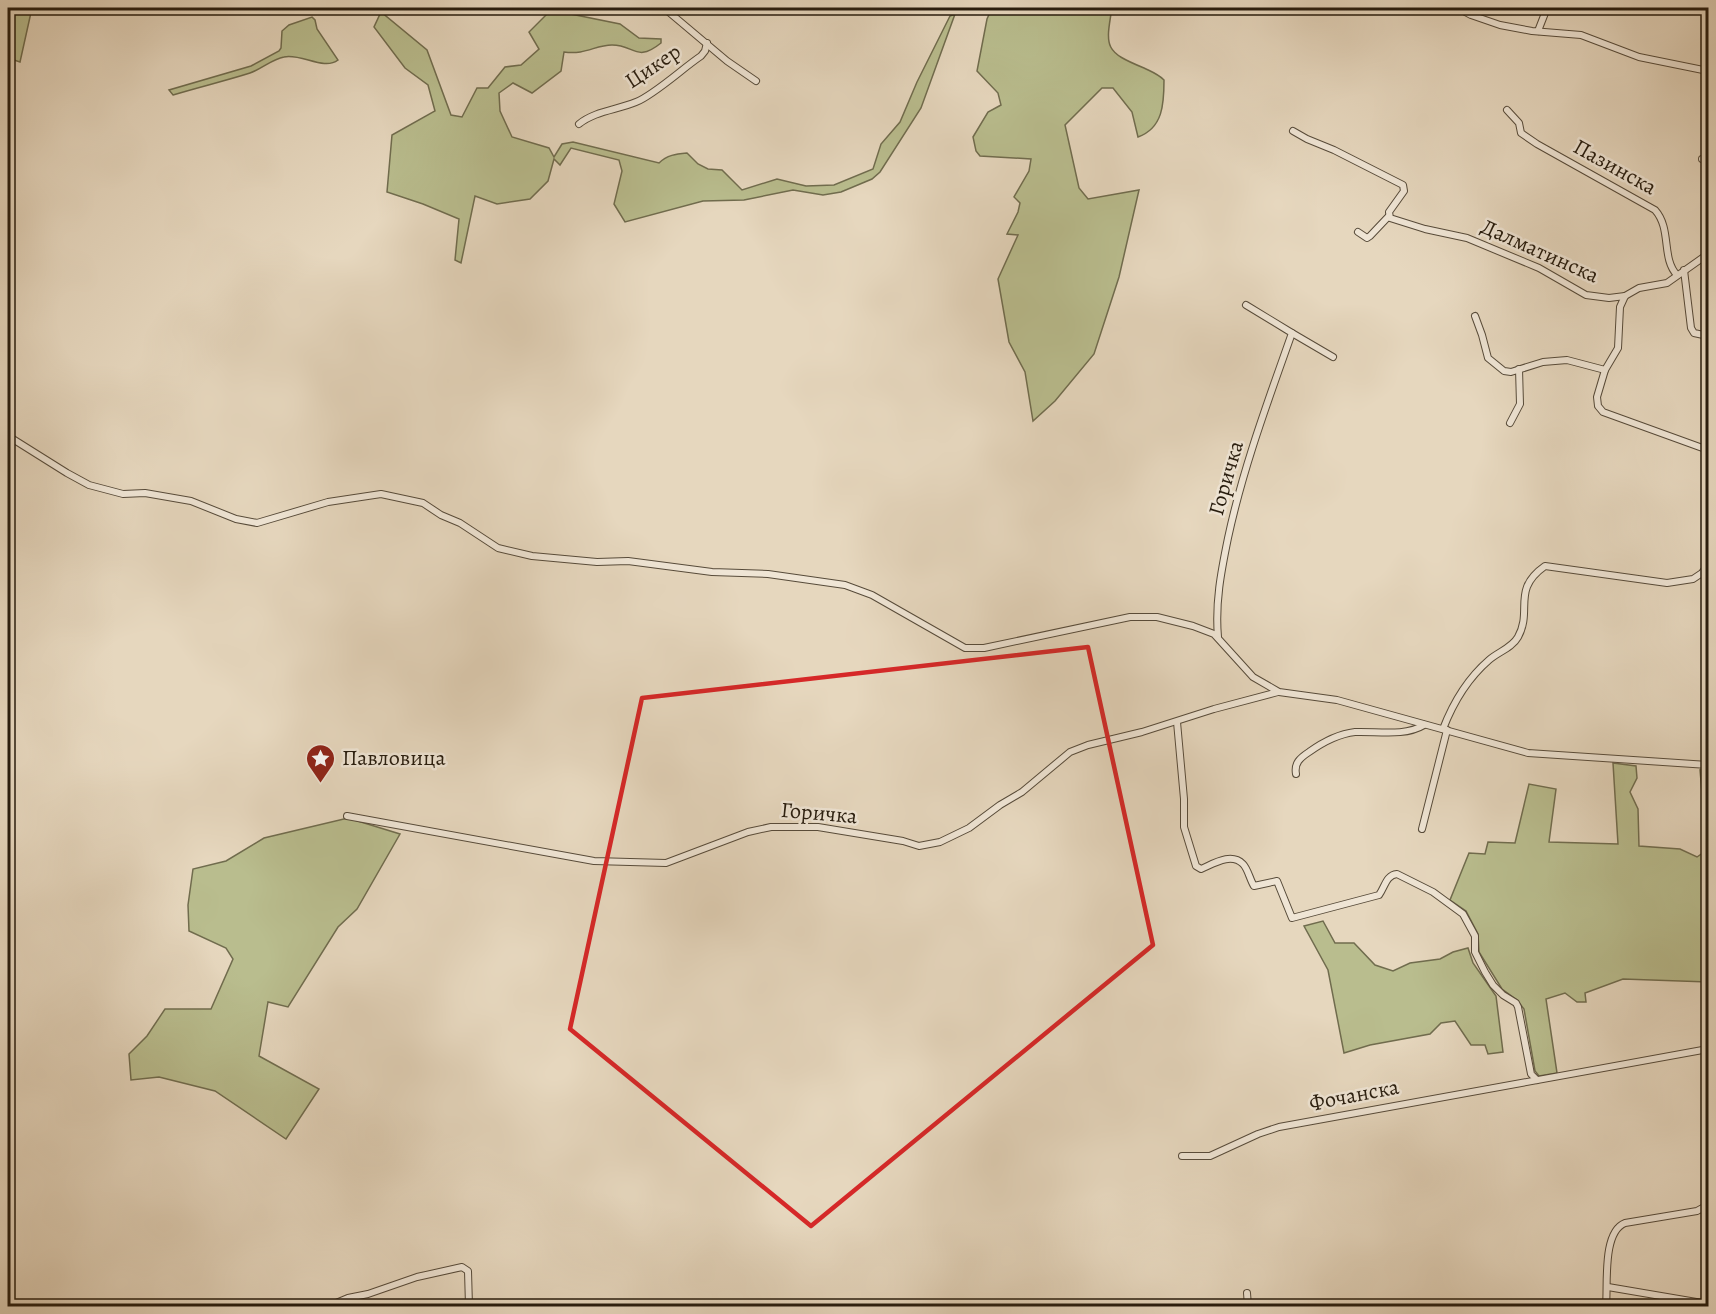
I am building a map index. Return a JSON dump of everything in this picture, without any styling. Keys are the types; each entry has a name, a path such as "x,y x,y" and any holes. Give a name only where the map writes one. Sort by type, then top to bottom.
{"street":[{"name":"Цикер","path":"664,8 727,61 756,81"},
{"path":"1458,8 1500,25 1581,35 1639,57 1708,71"},
{"path":"1538,31 1547,8"},
{"name":"Цикер","path":"579,124 590,116 638,102 701,56 707,43"},
{"name":"Пазинска","path":"1507,110 1519,123 1521,133 1537,144 1655,210 1664,223 1670,263 1677,275"},
{"path":"1293,131 1307,140 1320,143 1403,185 1404,191 1388,217 1370,236 1367,238 1358,232"},
{"name":"Далматинска","path":"1388,217 1425,229 1467,238 1539,268 1586,295 1609,298 1625,296"},
{"path":"1708,254 1667,283 1639,288 1625,296 1620,307 1618,348 1605,370 1596,400 1601,411 1708,450"},
{"path":"1684,270 1692,331 1708,336"},
{"path":"1246,305 1333,357"},
{"path":"1475,316 1488,358 1503,371 1511,372 1531,364 1567,360 1605,370"},
{"name":"Горичка","path":"1218,637 1216,616 1218,590 1231,523 1246,466 1292,333"},
{"path":"1510,423 1520,404 1519,369"},
{"path":"8,436 89,485 123,494 155,495 191,501 212,510 257,523 328,502 381,494 423,503 441,515 460,523 498,548 532,556 597,562 628,561 712,572 768,574 845,585 872,596 969,649 984,648 1074,627 1141,616 1178,621 1218,637 1253,677 1279,692 1337,700 1528,753 1708,765"},
{"path":"1422,829 1450,710 1460,694 1488,661 1516,639 1522,624 1525,591 1534,575 1545,566 1667,583 1693,579 1708,565"},
{"name":"Горичка","path":"347,816 594,861 666,863 748,832 771,827 818,827 903,841 919,846 951,838 969,828 1022,792 1070,752 1279,692"},
{"path":"1177,722 1184,799 1184,827 1197,866 1201,868 1225,859 1234,859 1244,865 1254,886 1276,881 1292,918 1378,895 1389,876 1393,874 1433,892 1463,914 1474,936 1475,952 1485,972 1498,991 1516,1003 1531,1074 1537,1080"},
{"path":"1296,774 1295,767 1300,759 1336,736 1356,732 1402,732 1424,725"},
{"name":"Фочанска","path":"1182,1156 1210,1156 1279,1127 1708,1048"},
{"path":"1606,1306 1609,1249 1612,1235 1617,1227 1625,1223 1698,1211 1708,1205"},
{"path":"329,1306 342,1300 375,1293 417,1277 462,1267 468,1271 470,1306"},
{"path":"1608,1287 1708,1304"},
{"path":"1247,1293 1248,1306"}],"highlighted area":[{"path":"1088,647 1153,945 811,1226 570,1029 642,698"}],"green space":[{"path":"8,8 32,8 20,62 8,58"},
{"path":"992,8 1112,8 1109,40 1115,53 1164,80 1162,106 1157,121 1153,128 1138,137 1132,112 1113,88 1102,88 1065,125 1079,188 1088,199 1139,190 1119,277 1094,354 1055,401 1033,421 1025,372 1009,342 998,279 1018,235 1007,234 1020,203 1014,197 1029,171 1031,159 980,156 976,151 973,137 988,112 1001,105 998,93 977,71 987,19"},
{"path":"551,10 620,24 639,38 661,39 661,43 646,52 612,45 572,53 564,52 561,71 532,93 513,83 499,93 500,111 512,137 549,148 554,157 562,144 573,142 659,163 675,154 687,153 698,164 708,169 722,170 742,190 777,179 806,186 834,185 873,169 881,144 900,122 950,16 955,14 921,108 880,172 872,179 841,192 823,195 793,190 744,200 703,201 625,222 614,204 622,171 619,160 571,148 560,165 554,159 548,181 530,199 497,204 475,196 461,263 455,260 459,219 387,192 392,135 435,111 428,85 405,68 374,27 381,12 427,50 451,115 462,117 477,88 488,88 505,67 521,65 539,49 529,32"},
{"path":"312,17 317,29 338,60 326,64 298,57 284,57 231,79 173,95 169,90 251,66 279,51 282,31 289,25"},
{"path":"1613,763 1636,766 1637,778 1630,792 1638,809 1639,846 1680,849 1697,857 1707,850 1700,770 1708,769 1708,982 1623,979 1585,993 1586,1002 1577,1002 1565,993 1546,999 1557,1073 1539,1076 1535,1071 1524,1009 1517,1000 1502,989 1479,952 1478,934 1466,911 1450,900 1469,853 1485,854 1488,842 1515,843 1529,784 1556,789 1549,842 1618,844"},
{"path":"348,818 400,834 357,909 338,927 288,1007 268,1002 259,1056 319,1089 286,1139 215,1091 159,1077 131,1080 129,1054 147,1036 165,1009 211,1009 233,959 226,948 189,931 188,905 193,869 226,861 264,838"},
{"path":"1323,921 1335,943 1354,943 1375,965 1393,971 1410,963 1440,959 1468,948 1473,963 1496,996 1503,1052 1488,1054 1485,1045 1471,1045 1455,1021 1441,1023 1430,1034 1370,1045 1344,1053 1328,970 1304,926"}],"place":[{"name":"Павловица","path":"321,784"}]}
